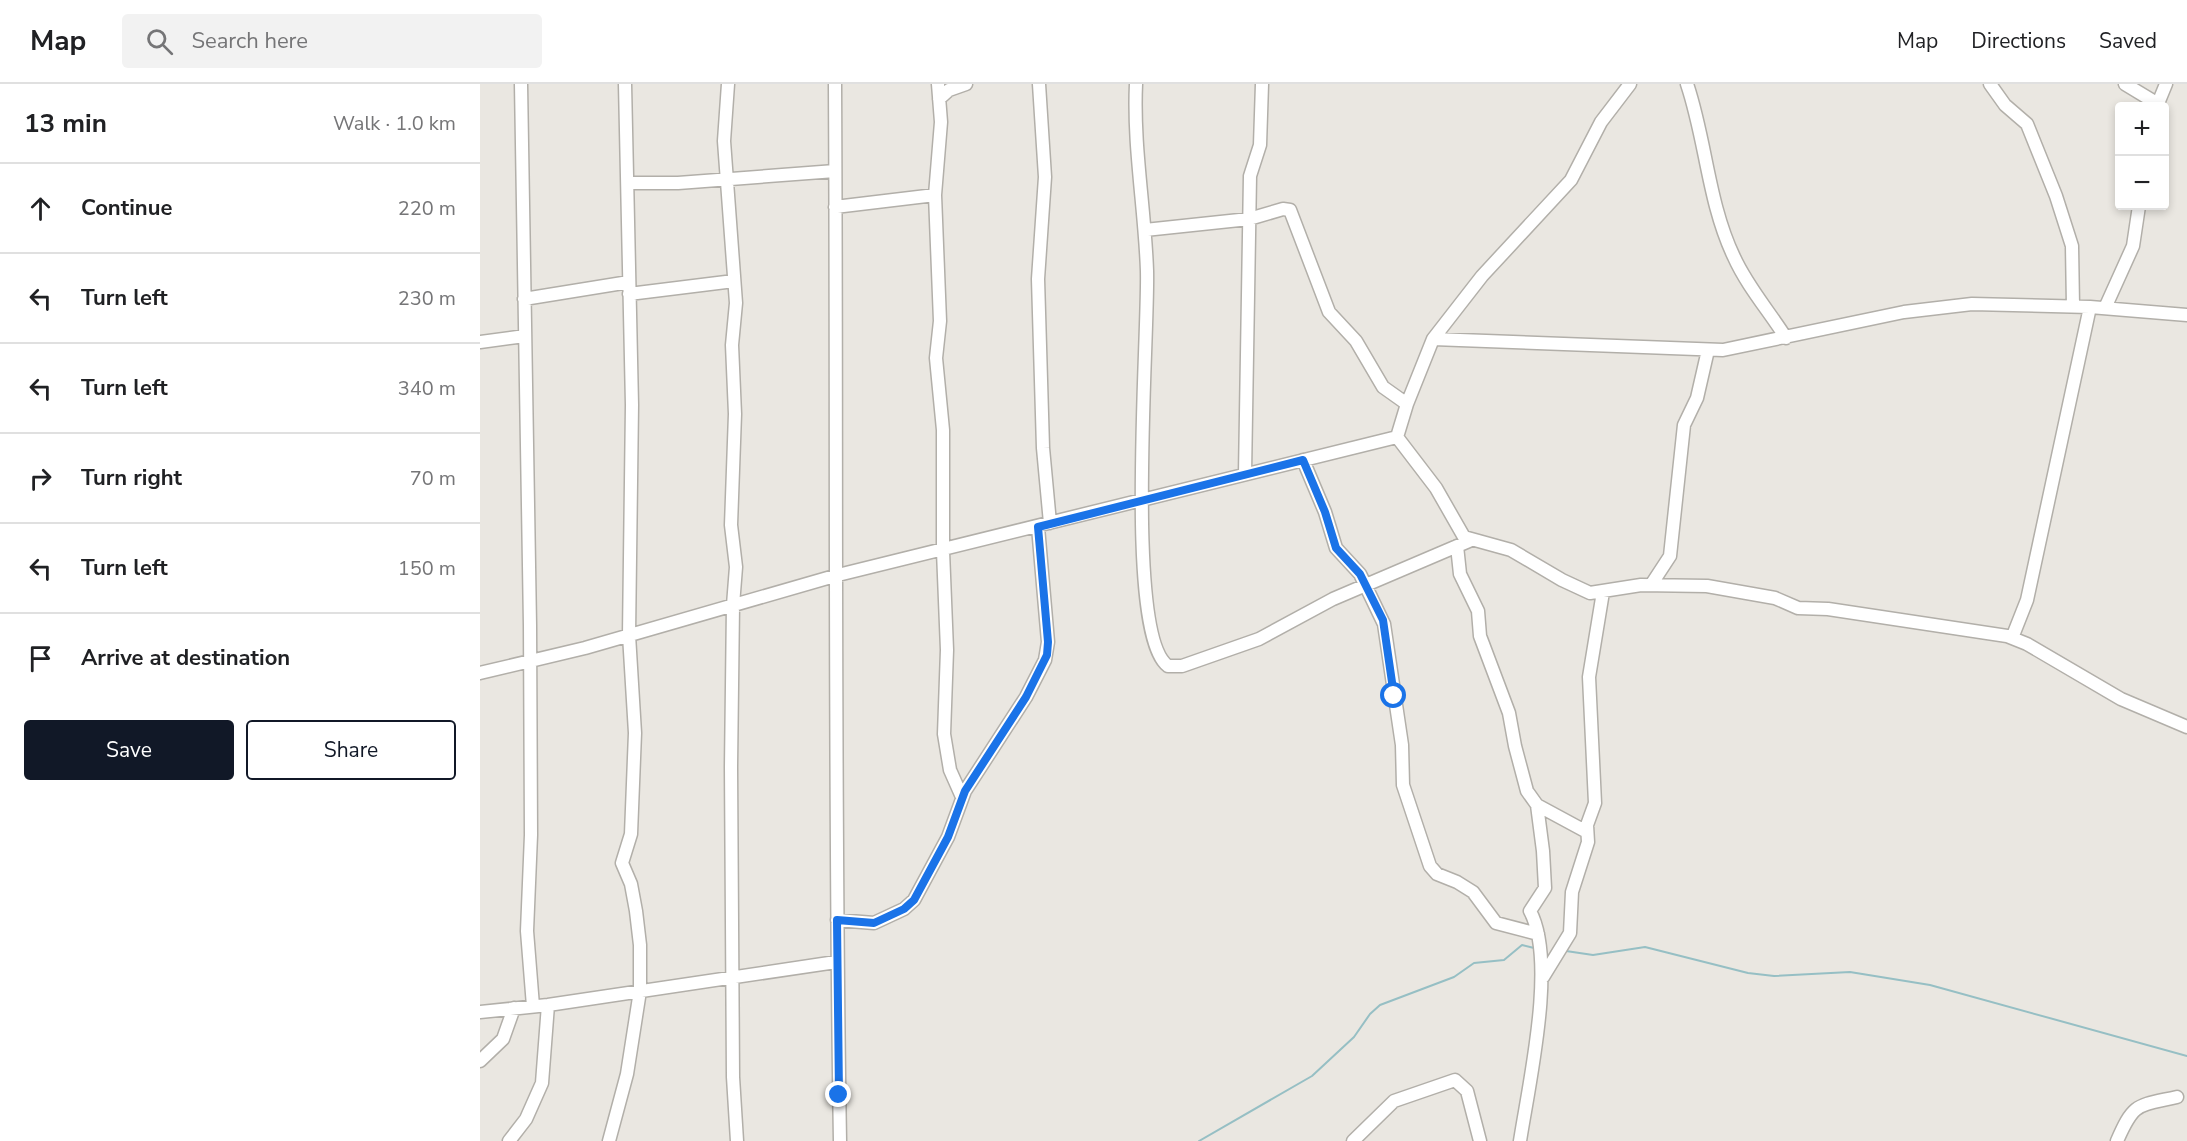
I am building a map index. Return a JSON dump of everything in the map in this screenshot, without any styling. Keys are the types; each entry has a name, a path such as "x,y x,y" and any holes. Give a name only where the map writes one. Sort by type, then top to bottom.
{"street":[{"path":"521,84 530,661 531,846 527,931 534,1006"},
{"path":"609,1141 617,1119 627,1074 640,991 640,945 636,911 632,884 622,863 631,834 635,733 629,635 632,439 629,183 625,84"},
{"path":"728,84 724,123 736,314 732,345 735,425 731,525 736,575 733,605 732,977 733,1077 737,1141"},
{"path":"835,84 838,575 836,962 840,1141"},
{"path":"938,84 941,122 935,195 940,321 936,358 943,430 943,551 947,650 944,741 950,770 962,797"},
{"path":"939,99 949,90 966,84"},
{"path":"837,920 871,924 909,905 948,837 962,797 1019,709 1047,655 1038,279 1046,177 1039,84"},
{"path":"1136,84 1147,299 1143,498 1146,596 1150,629 1161,660 1168,666 1182,666 1259,639 1365,584 1469,540"},
{"path":"1245,474 1250,176 1260,138 1262,84"},
{"path":"1397,437 1407,404 1433,339 1482,276 1571,180 1601,122 1630,84"},
{"path":"1687,84 1697,117 1715,201 1730,248 1744,275 1786,338"},
{"path":"1990,84 2005,105 2027,124 2056,196 2072,246 2073,306"},
{"path":"2125,84 2152,102"},
{"path":"2158,102 2166,84"},
{"path":"629,183 836,171"},
{"path":"835,207 935,195"},
{"path":"1145,230 1249,219 1283,208 1292,212 1329,312 1356,341 1383,387 1407,404"},
{"path":"2105,308 2133,246 2138,210"},
{"path":"524,299 629,288 734,281"},
{"path":"1433,339 1619,344 1708,350 1786,338 1942,306 2000,303 2187,315"},
{"path":"2012,638 2027,600 2090,307"},
{"path":"480,342 525,336"},
{"path":"1651,585 1670,556 1684,425 1697,398 1708,350"},
{"path":"480,673 629,635 838,575 943,551 1143,498 1397,437"},
{"path":"1397,437 1436,488 1459,530 1469,540 1505,548 1590,593 1651,585 1707,586 1775,598 1798,608 1883,617 2012,638 2121,699 2187,727"},
{"path":"1303,460 1325,512 1336,548 1357,570 1384,624 1402,744 1403,785 1430,866 1437,874 1473,892 1496,923 1538,934"},
{"path":"1457,546 1460,574 1478,611 1480,636 1509,712 1527,791 1536,805 1544,851 1545,888 1530,911 1538,926 1542,977 1520,1141"},
{"path":"1542,977 1570,933 1572,892 1588,842 1587,832 1595,799 1588,677 1603,592"},
{"path":"1536,805 1587,832"},
{"path":"480,1012 548,1005 836,962"},
{"path":"509,1141 526,1119 539,1092 548,1005"},
{"path":"480,1061 503,1039 514,1008"},
{"path":"1353,1141 1394,1101 1455,1080 1467,1091 1480,1141"},
{"path":"2117,1141 2127,1117 2136,1107 2177,1097"}],"waterway":[{"path":"1199,1141 1312,1076 1354,1037 1370,1014 1380,1005 1454,977 1474,963 1504,960 1522,945 1534,948"},
{"path":"1566,951 1593,955 1645,947 1748,973 1774,976 1850,972 1930,985 2187,1056"}],"route":[{"path":"839,1095 837,920 871,924 904,909 914,900 948,837 965,791 1019,709 1045,660 1048,642 1038,527 1143,498 1303,460 1325,512 1336,548 1360,574 1383,620 1392,668 1394,696"}]}
